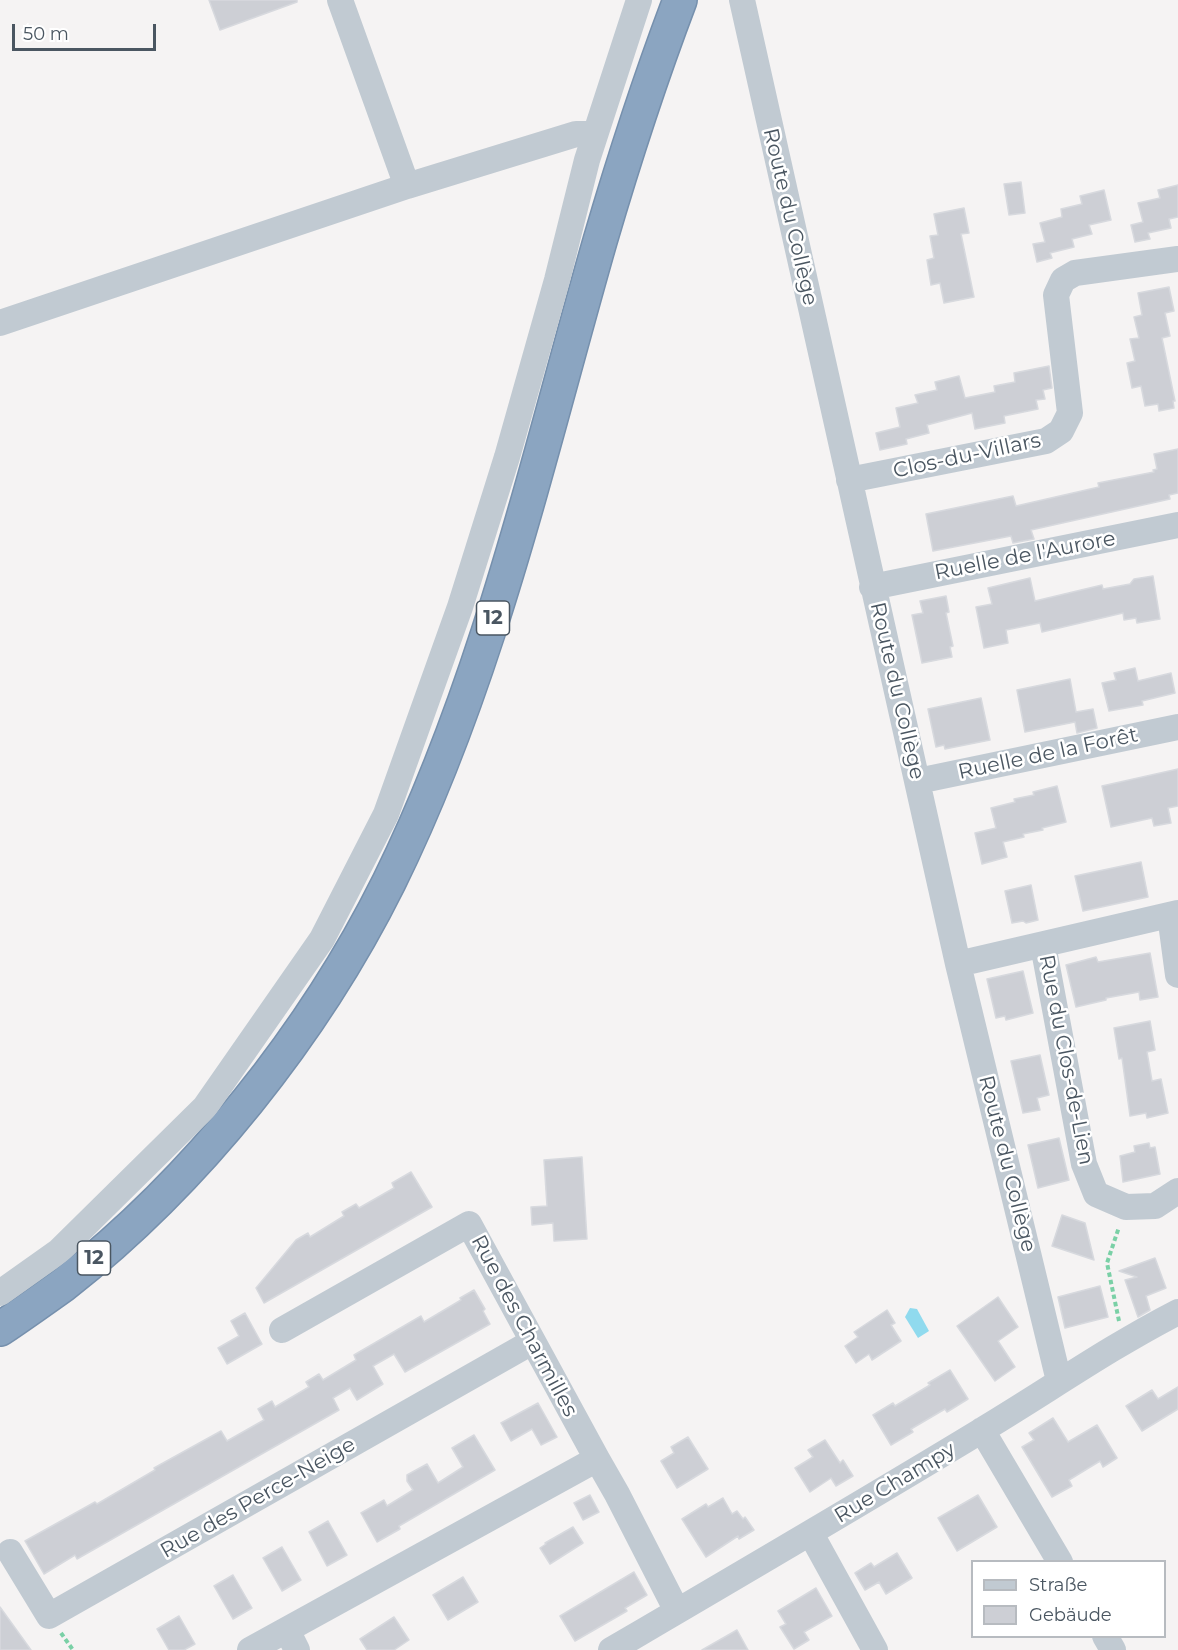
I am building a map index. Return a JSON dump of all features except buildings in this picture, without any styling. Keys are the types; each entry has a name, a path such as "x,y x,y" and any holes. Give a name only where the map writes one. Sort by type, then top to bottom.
{"highway":[{"name":"12","path":"0,1329 64,1284 138,1220 222,1132 307,1021 346,959 389,883 428,793 474,676 529,502 600,240 624,161 654,69 680,0"}],"street":[{"path":"340,0 407,186"},
{"path":"0,1293 59,1251 205,1107 322,939 386,814 460,607 507,457 595,134 639,0"},
{"name":"Route du Collège","path":"744,11 958,964 1059,1381"},
{"path":"0,323 407,186 576,134 595,134"},
{"name":"Clos-du-Villars","path":"849,480 1046,441 1061,431 1070,413 1056,295 1063,280 1075,273 1178,259"},
{"name":"Ruelle de l'Aurore","path":"872,587 1178,525"},
{"name":"Ruelle de la Forêt","path":"918,780 1178,727"},
{"name":"Rue du Clos-de-Lien","path":"958,964 1174,914 1178,975"},
{"name":"Rue du Clos-de-Lien","path":"1043,945 1084,1164 1096,1194 1126,1207 1155,1206 1178,1191"},
{"name":"Rue des Charmilles","path":"282,1330 469,1224 531,1342 617,1494 677,1611"},
{"name":"Rue Champy","path":"611,1650 644,1642 677,1611 812,1534 1059,1381 1172,1323"},
{"name":"Rue des Perce-Neige","path":"10,1552 50,1616 531,1342"},
{"path":"982,1430 1059,1560"},
{"path":"250,1650 292,1640 597,1459"},
{"path":"812,1534 875,1650"}],"path":[{"path":"1119,1322 1107,1263 1126,1207"}],"water":[{"path":"910,1308 917,1309 929,1331 918,1338 905,1317"}]}
